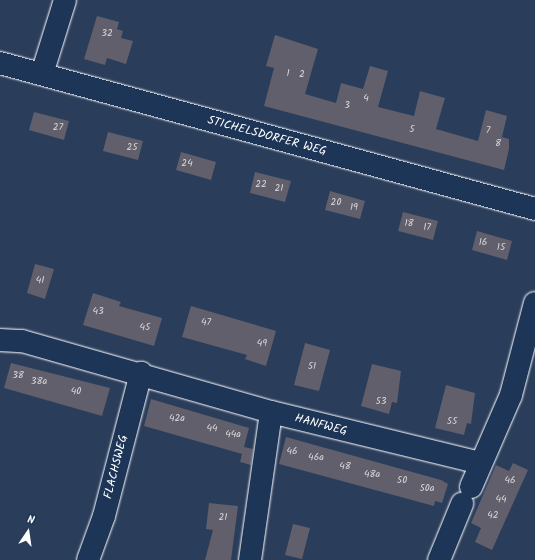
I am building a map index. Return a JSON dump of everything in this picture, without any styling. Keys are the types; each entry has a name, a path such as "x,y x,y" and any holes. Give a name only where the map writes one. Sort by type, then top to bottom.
{"street":[{"path":"42,74 65,0"},
{"name":"STICHELSDORFER WEG","path":"0,63 535,209"},
{"path":"439,560 480,463 511,395 535,303"},
{"name":"HANFWEG","path":"0,340 22,341 141,373 271,412 480,463"},
{"name":"FLACHSWEG","path":"88,560 104,516 141,373"},
{"path":"250,560 271,412"}],"building":[{"path":"97,16 119,22 117,29 123,31 121,38 133,41 126,64 107,58 105,65 84,59"},
{"path":"275,35 318,49 305,94 336,103 341,83 363,89 370,66 388,71 378,107 414,116 420,91 445,98 436,129 478,141 486,110 507,116 502,137 509,139 509,149 504,170 264,106 274,68 266,66"},
{"path":"34,112 69,121 64,140 29,130"},
{"path":"108,132 143,141 138,160 103,151"},
{"path":"181,152 216,162 211,180 176,170"},
{"path":"255,172 291,181 285,202 250,193"},
{"path":"330,191 365,201 360,219 325,210"},
{"path":"403,212 438,221 433,240 398,231"},
{"path":"477,231 512,241 507,260 472,250"},
{"path":"35,264 54,269 45,299 27,293"},
{"path":"93,293 121,302 119,306 162,318 154,346 83,325"},
{"path":"191,306 276,331 266,366 245,359 247,355 182,337"},
{"path":"305,343 330,350 319,391 294,385"},
{"path":"11,363 110,388 102,416 4,388"},
{"path":"372,364 401,371 397,403 392,402 389,414 361,406"},
{"path":"446,385 475,393 471,424 467,423 464,435 435,428"},
{"path":"151,399 249,428 244,447 253,449 251,465 240,462 242,454 144,426"},
{"path":"286,437 441,480 448,484 442,503 435,501 434,506 279,464"},
{"path":"513,463 528,470 492,550 475,542 481,528 471,523 496,465 509,471"},
{"path":"209,503 238,506 231,560 205,560 213,530 206,529"},
{"path":"293,524 310,528 302,559 285,555"}]}
